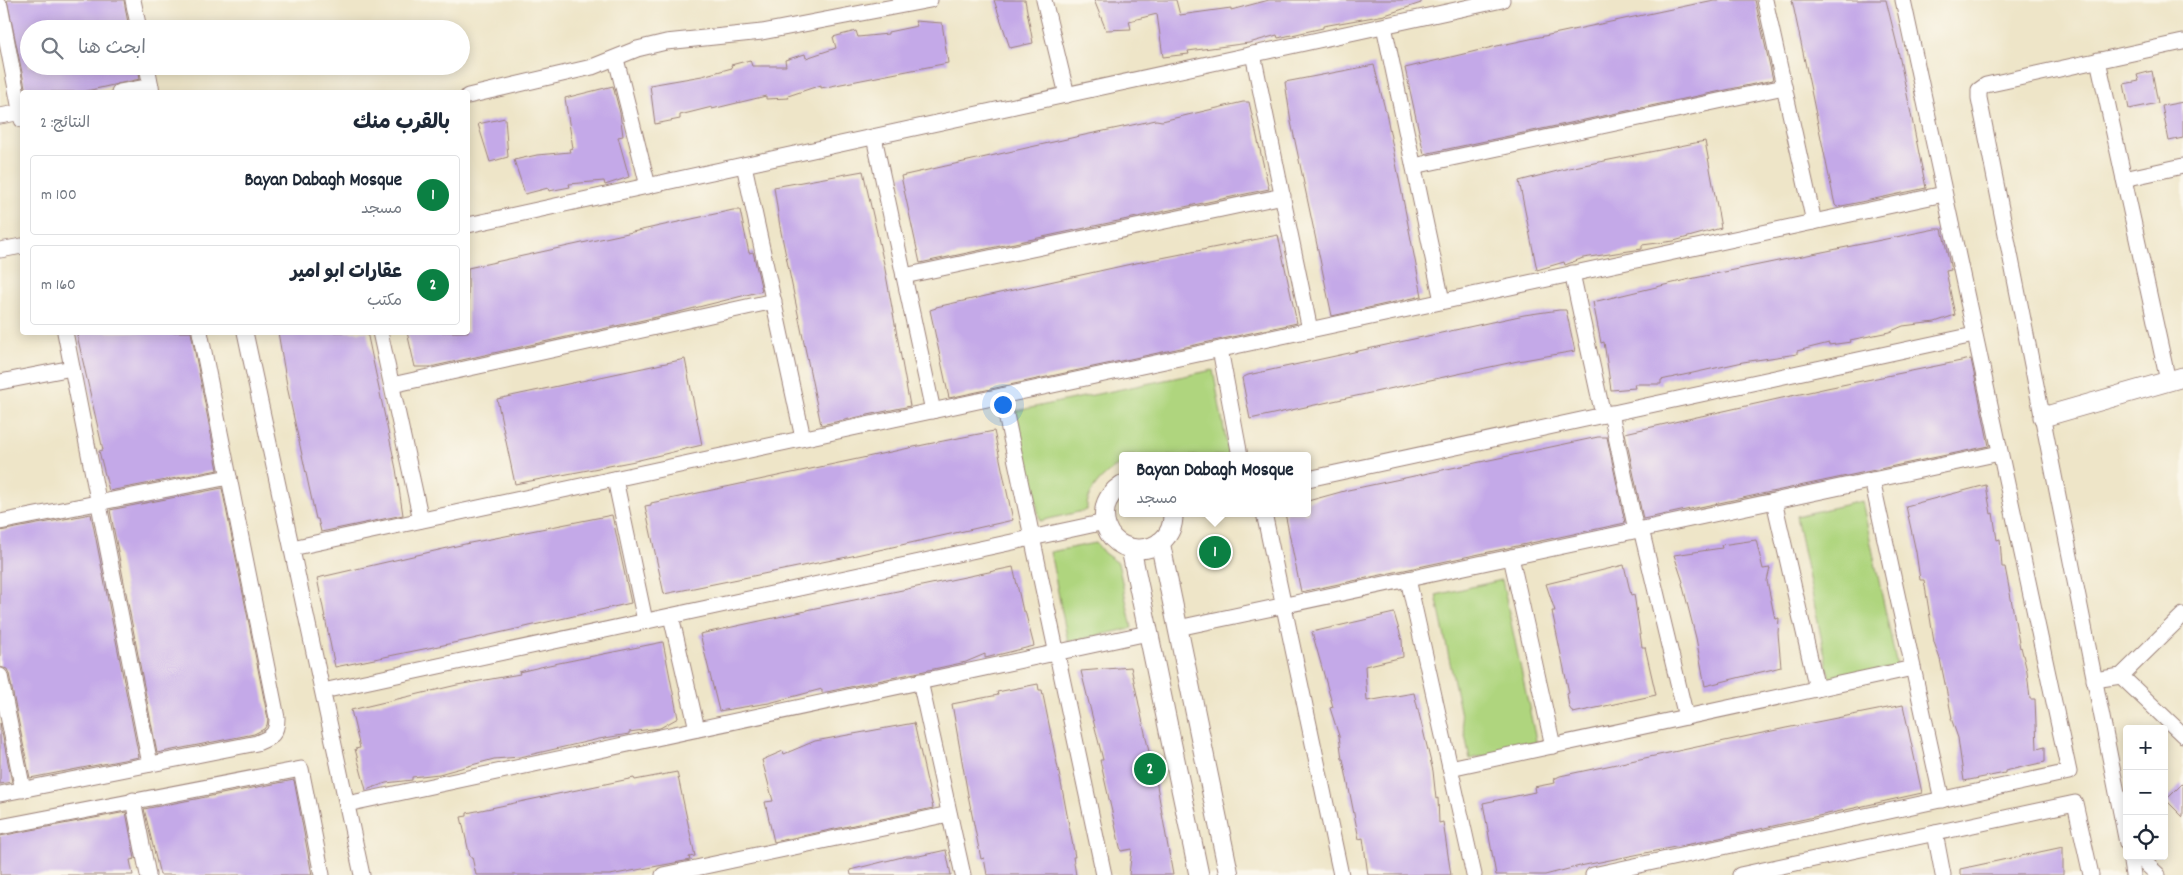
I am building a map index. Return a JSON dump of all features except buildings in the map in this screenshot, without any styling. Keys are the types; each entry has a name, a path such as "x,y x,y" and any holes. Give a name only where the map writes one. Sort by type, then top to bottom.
{"street":[{"path":"133,0 137,20"},
{"path":"470,96 592,67 637,49 666,42 762,32 930,0"},
{"path":"1044,0 1067,95"},
{"path":"470,225 1384,26 1479,2 1502,0"},
{"path":"1765,0 1814,222"},
{"path":"1593,875 2069,772 1903,0"},
{"path":"0,6 20,105"},
{"path":"1384,26 1442,301"},
{"path":"2123,823 1979,98 1980,90 1986,84 2183,42"},
{"path":"1253,54 1310,330"},
{"path":"616,59 648,186"},
{"path":"2043,417 2175,379 2124,179 2098,60"},
{"path":"149,75 151,89"},
{"path":"1414,166 1784,87"},
{"path":"0,116 20,115"},
{"path":"874,137 933,411"},
{"path":"744,165 803,438"},
{"path":"2124,179 2183,166"},
{"path":"292,548 1944,194"},
{"path":"904,276 1283,196"},
{"path":"0,250 20,246"},
{"path":"1572,273 1686,717"},
{"path":"392,385 774,301"},
{"path":"66,335 150,764"},
{"path":"0,794 257,743 271,738 277,729 277,718 201,335"},
{"path":"246,335 362,875"},
{"path":"381,335 421,520"},
{"path":"1311,478 1974,335"},
{"path":"1220,349 1239,452"},
{"path":"0,382 72,368"},
{"path":"1002,396 1104,875"},
{"path":"1178,628 2000,453"},
{"path":"0,522 229,477"},
{"path":"615,479 645,621"},
{"path":"1872,480 1942,800"},
{"path":"1119,488 1110,496 1105,506 1105,522 1112,538 1121,545 1131,549 1142,550 1153,547 1170,531 1172,517"},
{"path":"1774,501 1817,689"},
{"path":"1265,517 1340,875"},
{"path":"323,691 1105,522"},
{"path":"1160,542 1229,875"},
{"path":"1131,549 1198,875"},
{"path":"1511,557 1553,746"},
{"path":"1408,579 1474,875"},
{"path":"2094,680 2121,676 2183,615"},
{"path":"671,616 697,729"},
{"path":"347,804 1148,632"},
{"path":"1450,768 1913,668"},
{"path":"0,676 23,790"},
{"path":"2121,676 2183,735"},
{"path":"920,681 963,875"},
{"path":"0,827 300,769 322,875"},
{"path":"133,800 148,875"},
{"path":"1740,875 2075,802 2091,875"},
{"path":"663,875 949,814"},
{"path":"1934,833 1943,875"},
{"path":"2131,860 2133,875"},
{"path":"2142,860 2158,875"}],"green space":[{"path":"1213,370 1228,452 1119,452 1119,466 1103,477 1093,489 1087,503 1087,510 1040,521 1016,411"},
{"path":"1862,501 1897,666 1830,680 1796,516"},
{"path":"1096,543 1104,553 1118,563 1132,628 1068,642 1050,552"},
{"path":"1502,580 1537,745 1470,759 1436,595"}],"place":[{"name":"Bayan Dabagh Mosque","path":"1215,552"},
{"name":"عقارات ابو امير","path":"1150,769"}]}
